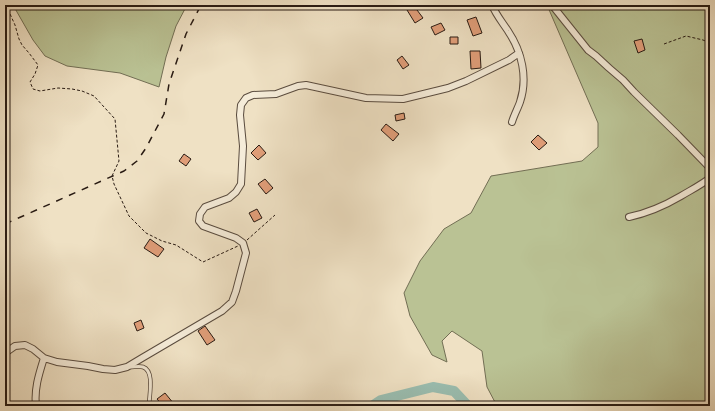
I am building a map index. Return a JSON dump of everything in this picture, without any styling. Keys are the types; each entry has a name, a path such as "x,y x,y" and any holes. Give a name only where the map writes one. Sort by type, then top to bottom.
{"street":[{"path":"492,5 501,22 509,32 523,64 522,92 512,122"},
{"path":"552,5 588,50 623,80 639,98 710,168"},
{"path":"5,353 15,346 25,345 33,349 44,358 57,362 115,370 127,367 222,311 232,302 246,253 243,243 236,238 203,226 199,222 200,214 205,207 229,198 236,192 241,184 243,146 240,115 241,105 246,98 253,95 276,94 298,86 306,85 366,98 403,99 448,88 466,81 509,60 519,53"},
{"path":"629,217 643,214 666,205 710,178"},
{"path":"36,406 34,397 44,358"}],"lane":[{"path":"127,367 143,367 148,370 151,377 149,406"}],"path":[{"path":"6,5 22,46 38,65 30,82 33,89 40,90 58,88 82,91 94,96 115,119 119,161 112,176 114,184 129,216 146,233 176,246 203,262 243,243 276,215"},
{"path":"664,44 686,36 710,42"}],"green space":[{"path":"13,5 187,5 176,26 166,57 159,87 120,73 67,66 45,56 33,40"},
{"path":"547,5 710,5 710,406 497,406 487,387 482,351 452,331 442,341 447,362 432,355 410,316 404,293 420,261 444,229 471,213 491,176 582,161 598,147 598,123"}],"building":[{"path":"414,6 423,18 415,23 407,10"},
{"path":"476,17 482,33 473,36 467,20"},
{"path":"441,23 445,30 435,35 431,27"},
{"path":"450,37 458,37 458,44 450,44"},
{"path":"642,39 645,50 638,53 634,41"},
{"path":"470,51 480,51 481,68 471,69"},
{"path":"402,56 409,65 403,69 397,60"},
{"path":"404,113 405,119 396,121 395,115"},
{"path":"386,124 399,134 393,141 381,130"},
{"path":"538,135 547,143 539,150 531,142"},
{"path":"259,145 266,153 258,160 251,153"},
{"path":"184,154 191,159 186,166 179,161"},
{"path":"265,179 273,188 266,194 258,184"},
{"path":"257,209 262,218 254,222 249,213"},
{"path":"150,239 164,249 158,257 144,248"},
{"path":"141,320 144,328 137,331 134,323"},
{"path":"205,326 215,340 207,345 198,331"},
{"path":"165,393 174,404 171,406 163,406 157,399"}],"waterway":[{"path":"372,406 381,400 433,387 454,391 468,406"}],"railway":[{"path":"5,224 124,171 137,161 146,148 164,114 169,84 186,34 201,5"}]}
